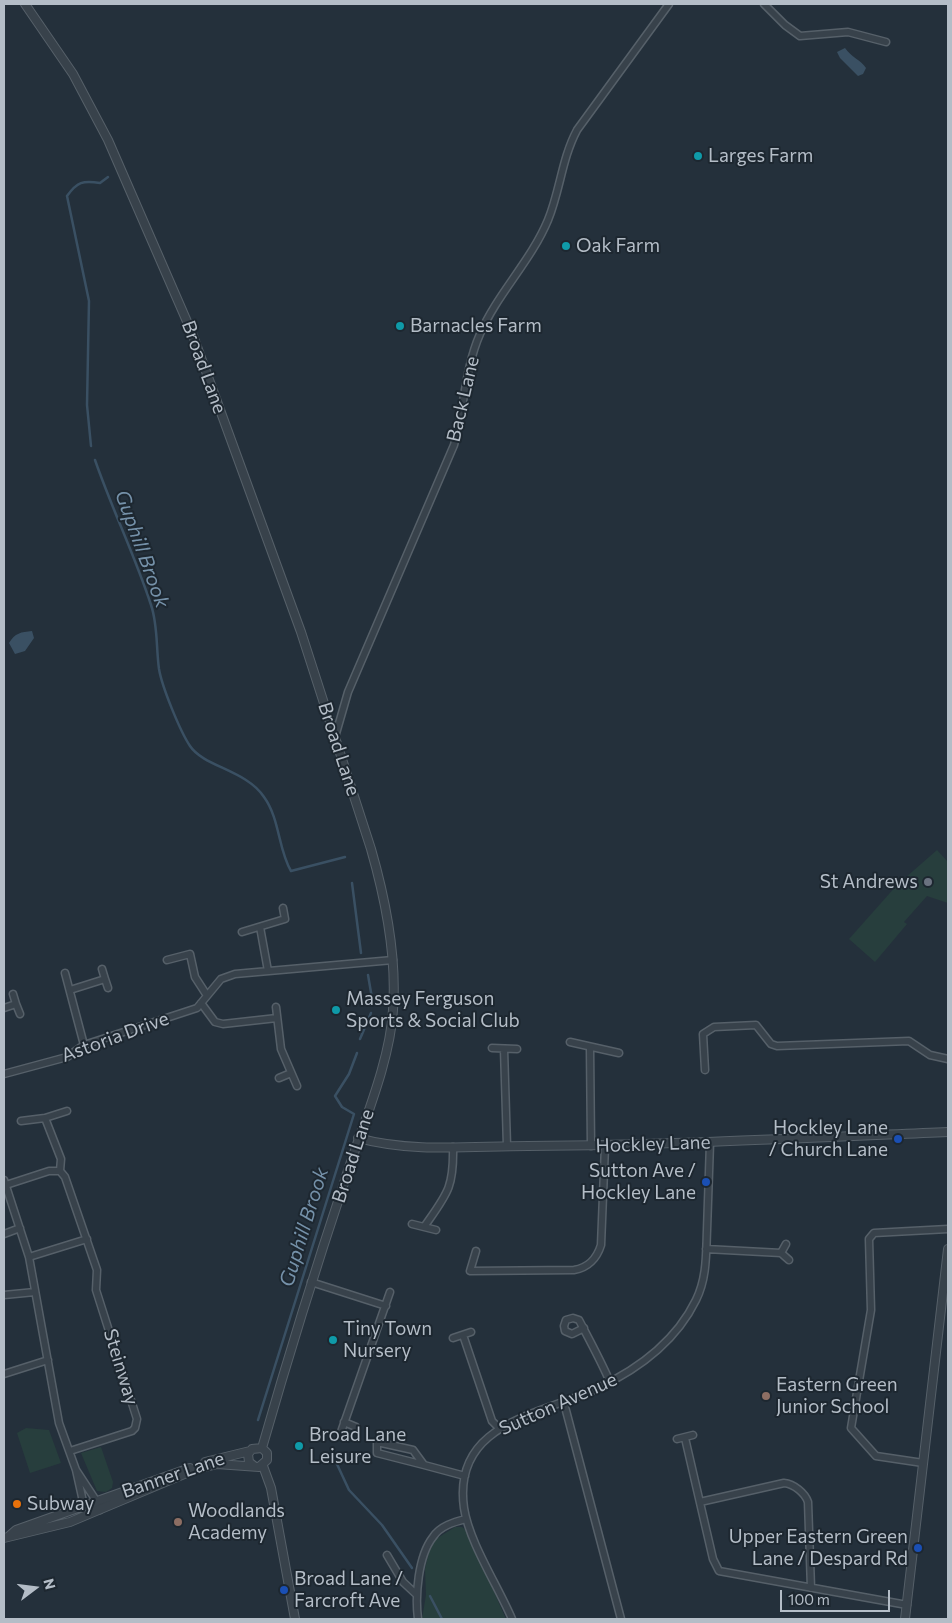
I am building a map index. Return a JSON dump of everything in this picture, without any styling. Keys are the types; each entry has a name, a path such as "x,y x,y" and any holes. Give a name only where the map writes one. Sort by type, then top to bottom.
{"street":[{"name":"Broad Lane","path":"25,4 73,74 108,140 192,333 301,632 335,737 380,883 393,960 394,993 390,1037 311,1282 262,1448"},
{"name":"Back Lane","path":"335,737 348,692 454,445 464,408 468,373 480,333 544,228 558,190 568,149 577,130 670,4"},
{"path":"764,4 779,20 800,36 806,38 832,32 848,32 886,42"},
{"path":"242,932 285,919 283,908"},
{"path":"260,927 268,971"},
{"path":"167,960 198,951"},
{"path":"190,954 195,977 206,994"},
{"path":"277,1018 223,1024 215,1022 201,1003 206,994 221,979 235,974 393,960"},
{"path":"102,969 108,988"},
{"path":"65,973 84,1045"},
{"path":"70,990 105,979"},
{"path":"13,994 20,1014"},
{"name":"Astoria Drive","path":"4,1074 67,1057 84,1045 189,1011 201,1003"},
{"path":"4,1008 16,1004"},
{"path":"276,1007 282,1049 298,1086"},
{"path":"705,1070 704,1034 714,1027 756,1026 771,1044 782,1046 909,1041 930,1055 948,1059"},
{"path":"570,1042 619,1053"},
{"path":"492,1048 517,1049"},
{"path":"590,1048 591,1146"},
{"path":"504,1049 506,1146"},
{"path":"279,1078 291,1073"},
{"path":"21,1121 45,1118 67,1111"},
{"name":"Steinway","path":"45,1118 61,1159 60,1171 69,1185 88,1239 96,1270 96,1290 137,1423 132,1431 70,1451"},
{"name":"Hockley Lane","path":"358,1138 409,1146 605,1146 948,1132"},
{"name":"Sutton Avenue","path":"512,1619 466,1518 463,1497 465,1476 474,1453 499,1428 522,1416 564,1403 610,1382 650,1356 680,1328 697,1299 705,1272 710,1143"},
{"path":"476,1251 470,1271 574,1270 584,1268 595,1257 601,1245 605,1146"},
{"path":"424,1227 445,1197 452,1182 453,1147"},
{"path":"60,1171 49,1171 5,1183 29,1257 59,1423 76,1470 84,1506"},
{"path":"412,1224 436,1230"},
{"path":"4,1234 20,1228"},
{"path":"923,1463 876,1456 851,1428 871,1310 869,1239 874,1233 948,1229"},
{"path":"29,1257 88,1239"},
{"path":"781,1253 786,1244"},
{"path":"706,1249 781,1253 789,1260"},
{"path":"905,1619 948,1250"},
{"path":"311,1282 386,1306"},
{"path":"4,1295 36,1292"},
{"path":"341,1432 390,1292"},
{"path":"584,1328 610,1382"},
{"path":"453,1338 471,1332"},
{"path":"463,1335 492,1421 499,1428"},
{"path":"4,1374 48,1360"},
{"path":"564,1403 621,1619"},
{"path":"344,1422 356,1427"},
{"path":"677,1439 693,1435"},
{"path":"685,1438 713,1559 719,1571 907,1605"},
{"path":"424,1465 413,1450 377,1442 377,1453 465,1476"},
{"path":"263,1466 254,1466 248,1458 250,1451 262,1448 268,1457 263,1466 271,1488 295,1619"},
{"name":"Banner Lane","path":"6,1538 60,1525 98,1506 213,1460 250,1451"},
{"name":"Banner Lane","path":"6,1538 16,1530 84,1506 98,1506 128,1499 194,1470 217,1464 254,1466"},
{"path":"76,1470 98,1506"},
{"path":"700,1502 784,1483 790,1484 805,1495 808,1502 811,1588"},
{"path":"418,1619 417,1595 426,1548 433,1536 442,1528 466,1518"},
{"path":"387,1555 403,1582 417,1595"}],"green space":[{"path":"937,850 948,862 948,903 927,896 904,922 907,924 875,962 849,939 897,885"},
{"path":"26,1428 49,1430 61,1463 30,1473 17,1433"},
{"path":"101,1447 113,1482 112,1488 106,1492 97,1491 81,1453"},
{"path":"455,1527 462,1527 467,1531 506,1619 422,1619 426,1595 425,1569 429,1551 436,1539"}],"water":[{"path":"845,48 866,68 863,74 858,76 840,58 837,52"},
{"path":"32,631 34,638 25,651 15,654 9,643 11,640 19,634"}],"waterway":[{"path":"91,446 87,405 89,301 67,196 81,183 100,183 108,177"},
{"name":"Guphill Brook","path":"95,460 151,605 155,620 161,677 167,697 190,746 205,759 247,781 264,797 273,815 291,871 345,857"},
{"name":"Guphill Brook","path":"352,883 361,953"},
{"path":"368,975 373,1004"},
{"path":"360,1039 371,1013"},
{"name":"Guphill Brook","path":"258,1420 354,1114 342,1107 335,1096 349,1074 357,1053"},
{"name":"Guphill Brook","path":"321,1456 336,1462 349,1490 382,1525 412,1568"},
{"name":"Guphill Brook","path":"430,1596 442,1619"}],"place":[{"name":"Larges Farm","path":"698,156"},
{"name":"Oak Farm","path":"566,246"},
{"name":"Barnacles Farm","path":"400,326"},
{"name":"St Andrews","path":"928,882"},
{"name":"Massey Ferguson Sports & Social Club","path":"336,1010"},
{"name":"Hockley Lane / Church Lane","path":"898,1139"},
{"name":"Sutton Ave / Hockley Lane","path":"706,1182"},
{"name":"Tiny Town Nursery","path":"333,1340"},
{"name":"Eastern Green Junior School","path":"766,1396"},
{"name":"Broad Lane Leisure","path":"299,1446"},
{"name":"Subway","path":"17,1504"},
{"name":"Woodlands Academy","path":"178,1522"},
{"name":"Upper Eastern Green Lane / Despard Rd","path":"918,1548"},
{"name":"Broad Lane / Farcroft Ave","path":"284,1590"}]}
